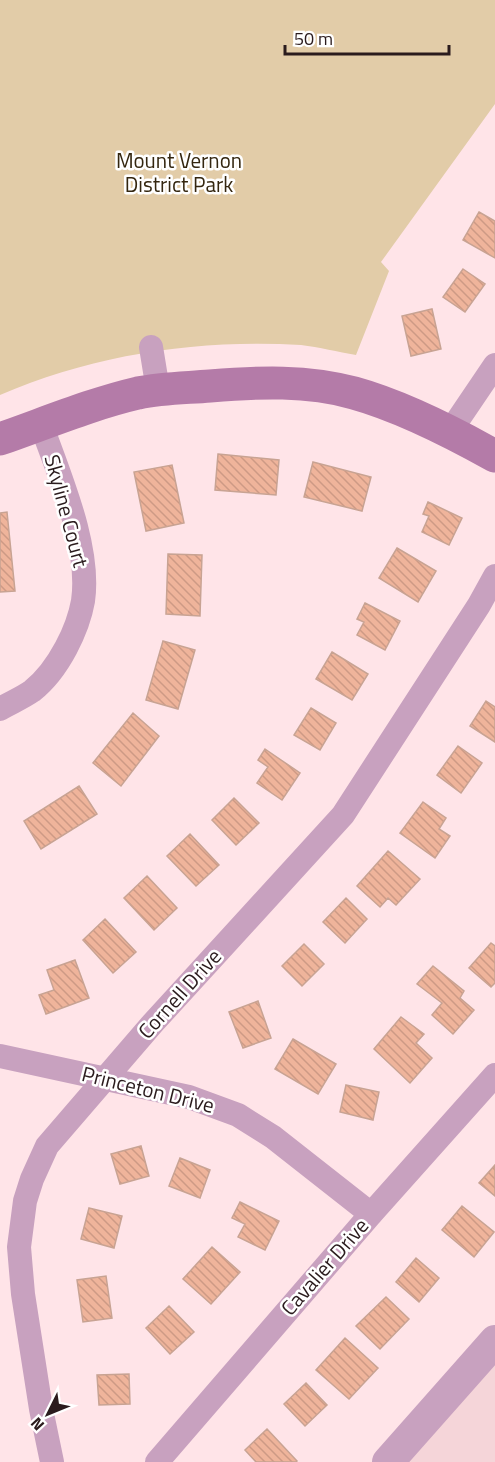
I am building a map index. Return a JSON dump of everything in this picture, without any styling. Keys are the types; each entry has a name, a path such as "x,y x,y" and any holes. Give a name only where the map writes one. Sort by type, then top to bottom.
{"main road":[{"path":"0,439 96,405 158,390 270,382 315,385 354,393 398,408 495,456"}],"street":[{"path":"152,347 158,390"},
{"path":"449,433 495,365"},
{"name":"Skyline Court","path":"0,709 32,691 62,656 73,634 83,600 84,564 72,513 41,424"},
{"name":"Cornell Drive","path":"52,1462 41,1409 23,1294 19,1247 21,1224 32,1179 47,1146 153,1023 343,815 479,605 495,576"},
{"name":"Princeton Drive","path":"0,1056 189,1097 238,1116 273,1137 371,1214"},
{"name":"Cavalier Drive","path":"157,1462 371,1214 495,1075"},
{"path":"388,1462 495,1341"}],"shaded area":[{"path":"495,1359 495,1462 406,1462"}],"green space":[{"name":"Mount Vernon District Park","path":"0,0 495,0 495,104 381,262 389,271 356,355 301,345 186,347 148,352 73,369 0,395"}],"building":[{"path":"479,212 495,221 495,258 463,240"},
{"path":"463,269 485,284 465,312 443,297"},
{"path":"432,309 441,349 411,356 402,316"},
{"path":"218,454 279,460 276,495 215,490"},
{"path":"313,462 371,477 362,511 304,497"},
{"path":"172,465 184,523 146,531 134,472"},
{"path":"428,502 462,518 449,545 422,532 429,516 423,514"},
{"path":"7,512 15,591 0,592 0,513"},
{"path":"397,548 436,571 418,602 379,578"},
{"path":"168,554 202,555 200,616 166,614"},
{"path":"365,603 400,621 385,650 357,635 364,622 357,619"},
{"path":"163,641 195,650 178,709 146,700"},
{"path":"332,652 368,674 352,700 316,679"},
{"path":"486,701 495,707 495,742 470,726"},
{"path":"311,708 336,723 320,750 294,735"},
{"path":"133,713 159,736 121,786 93,763"},
{"path":"458,746 482,763 461,793 437,775"},
{"path":"265,749 300,773 282,800 257,783 268,767 258,760"},
{"path":"79,786 97,814 41,849 24,821"},
{"path":"234,798 259,823 236,845 212,820"},
{"path":"423,802 446,818 439,829 450,836 435,858 400,833"},
{"path":"190,834 219,865 196,886 167,856"},
{"path":"388,851 420,879 396,905 388,898 380,907 357,886"},
{"path":"147,876 177,908 154,930 124,898"},
{"path":"346,898 367,919 345,943 323,922"},
{"path":"105,919 136,952 113,973 83,940"},
{"path":"491,943 495,946 495,983 491,987 469,968"},
{"path":"304,944 324,964 302,986 282,966"},
{"path":"75,960 89,998 46,1014 39,995 54,990 47,970"},
{"path":"433,966 464,991 460,998 474,1010 453,1034 432,1015 442,1003 417,984"},
{"path":"258,1001 271,1038 243,1048 229,1012"},
{"path":"401,1017 424,1034 416,1043 432,1058 410,1083 374,1049"},
{"path":"293,1039 336,1064 318,1094 275,1069"},
{"path":"346,1085 379,1092 373,1120 340,1112"},
{"path":"141,1146 149,1176 120,1184 111,1154"},
{"path":"180,1158 210,1170 200,1198 169,1186"},
{"path":"495,1165 495,1196 479,1183"},
{"path":"240,1202 279,1221 265,1250 238,1237 245,1224 232,1218"},
{"path":"462,1206 494,1232 474,1257 442,1230"},
{"path":"89,1208 122,1216 114,1248 81,1239"},
{"path":"212,1247 240,1272 211,1304 183,1279"},
{"path":"416,1258 439,1278 419,1302 396,1282"},
{"path":"106,1276 112,1318 83,1322 77,1280"},
{"path":"386,1297 409,1319 380,1349 356,1326"},
{"path":"169,1306 194,1332 170,1354 146,1328"},
{"path":"345,1338 378,1368 349,1399 316,1370"},
{"path":"129,1374 130,1404 99,1405 97,1375"},
{"path":"306,1383 327,1405 305,1426 284,1404"},
{"path":"267,1429 296,1462 256,1462 245,1450"}]}
